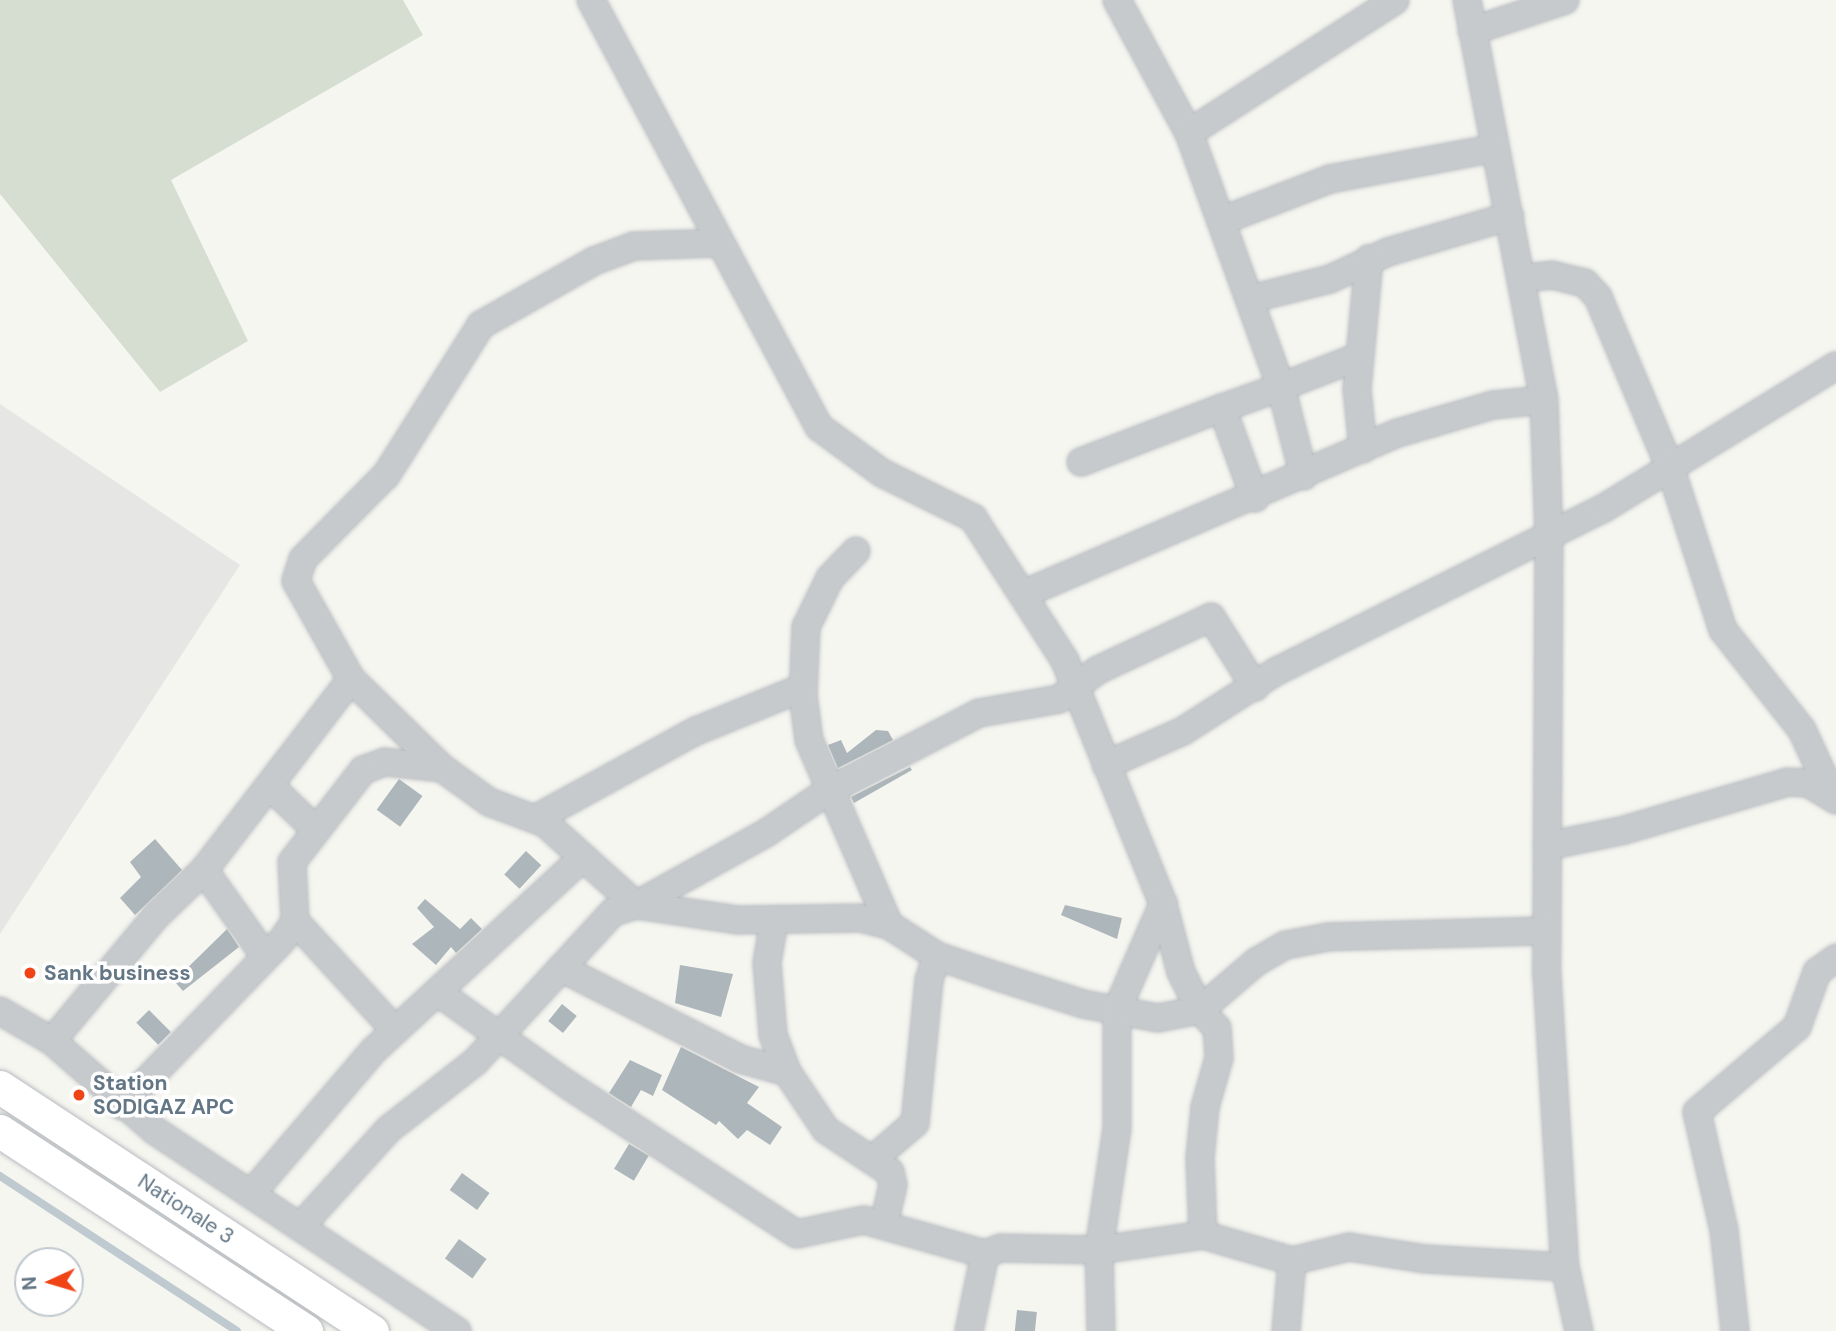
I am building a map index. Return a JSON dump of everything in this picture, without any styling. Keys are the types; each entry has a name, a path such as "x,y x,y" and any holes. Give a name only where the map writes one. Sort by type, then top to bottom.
{"main road":[{"name":"Nationale 3","path":"0,1087 372,1331"},
{"name":"Nationale 3","path":"0,1130 306,1331"}],"street":[{"path":"591,0 718,243 819,427 882,473 973,518 1026,593 1077,685 1106,765 1163,904 1181,972 1200,1010 1217,1028 1220,1044 1200,1158 1203,1235"},
{"path":"1117,0 1189,133 1282,387 1304,476"},
{"path":"1189,133 1395,0"},
{"path":"1466,0 1524,278 1544,400 1549,535 1546,931 1565,1266 1579,1331"},
{"path":"1472,31 1565,0"},
{"path":"1221,221 1330,179 1495,148"},
{"path":"1250,299 1330,279 1369,259 1510,216"},
{"path":"718,243 634,246 594,261 481,325 386,475 303,559 296,573 351,679 442,768 489,802 535,819 636,905 774,920 860,918 889,925 937,956 1117,1010 1169,1019 1200,1010 1256,961 1286,945 1328,937 1546,931"},
{"path":"1363,449 1358,357 1369,259"},
{"path":"1524,278 1552,275 1585,283 1598,297 1671,470 1723,631 1802,730 1835,799"},
{"path":"1330,279 1363,303"},
{"path":"1081,462 1358,357"},
{"path":"1106,765 1183,732 1255,687 1386,614 1549,535 1671,470 1836,366"},
{"path":"1026,593 1255,498 1398,433 1493,405 1544,400"},
{"path":"1222,408 1255,498"},
{"path":"856,551 830,578 806,627 802,688 809,740 828,791 889,925"},
{"path":"1049,631 1066,578"},
{"path":"300,1227 389,1129 434,1098 501,1034 606,916 636,905 766,833 828,791 979,713 1042,704 1211,617 1255,687"},
{"path":"52,1041 156,916 204,870 271,788 351,679"},
{"path":"535,819 696,731 802,688"},
{"path":"395,1030 295,920 292,862 363,770 376,763 442,768"},
{"path":"1547,846 1621,831 1787,782 1808,783 1835,799"},
{"path":"271,788 316,829"},
{"path":"251,1194 395,1030 439,993 582,858"},
{"path":"204,870 265,956"},
{"path":"1101,1331 1099,1250 1116,1128 1117,1010 1163,904"},
{"path":"122,1106 265,956 295,920"},
{"path":"774,920 767,963 773,1035 787,1072 826,1130 872,1160 893,1179 884,1224"},
{"path":"872,1160 915,1123 928,992 937,956"},
{"path":"1735,1331 1724,1230 1697,1112 1797,1027 1817,972 1836,958"},
{"path":"561,968 740,1059 787,1072"},
{"path":"439,993 501,1034 568,1085 797,1234 853,1221 884,1224 985,1254 1001,1248 1099,1250 1203,1235 1292,1261 1349,1247 1426,1259 1565,1266"},
{"path":"0,1012 52,1041 122,1106 457,1331"},
{"path":"969,1331 985,1254"},
{"path":"1286,1331 1292,1261"}],"shaded area":[{"path":"0,0 403,0 423,35 171,180 248,341 160,392 0,194"},
{"path":"0,404 240,565 0,934"}],"building":[{"path":"876,730 888,731 893,740 838,768 828,745 841,740 847,753"},
{"path":"910,767 912,770 854,803 851,797"},
{"path":"399,779 422,796 400,827 377,810"},
{"path":"155,839 182,870 135,915 120,898 141,877 130,862"},
{"path":"526,851 541,865 520,889 504,874"},
{"path":"425,899 460,929 471,918 482,929 456,953 451,947 436,965 412,944 434,927 417,908"},
{"path":"1065,905 1122,918 1117,939 1061,915"},
{"path":"227,929 239,947 183,991 174,981"},
{"path":"680,965 733,974 721,1017 675,1003"},
{"path":"562,1004 577,1016 563,1033 548,1021"},
{"path":"149,1010 171,1032 158,1045 136,1023"},
{"path":"681,1047 759,1087 747,1103 782,1127 770,1145 747,1130 738,1139 719,1121 716,1125 662,1090"},
{"path":"630,1060 662,1075 653,1096 641,1090 631,1107 609,1093"},
{"path":"629,1144 649,1156 634,1181 614,1169"},
{"path":"462,1173 490,1193 477,1210 450,1190"},
{"path":"459,1239 487,1259 472,1278 445,1258"},
{"path":"1017,1310 1037,1312 1035,1331 1015,1331"}],"waterway":[{"path":"0,1176 237,1331"}],"place":[{"name":"Sank business","path":"30,973"},
{"name":"Station SODIGAZ APC","path":"79,1095"}]}
